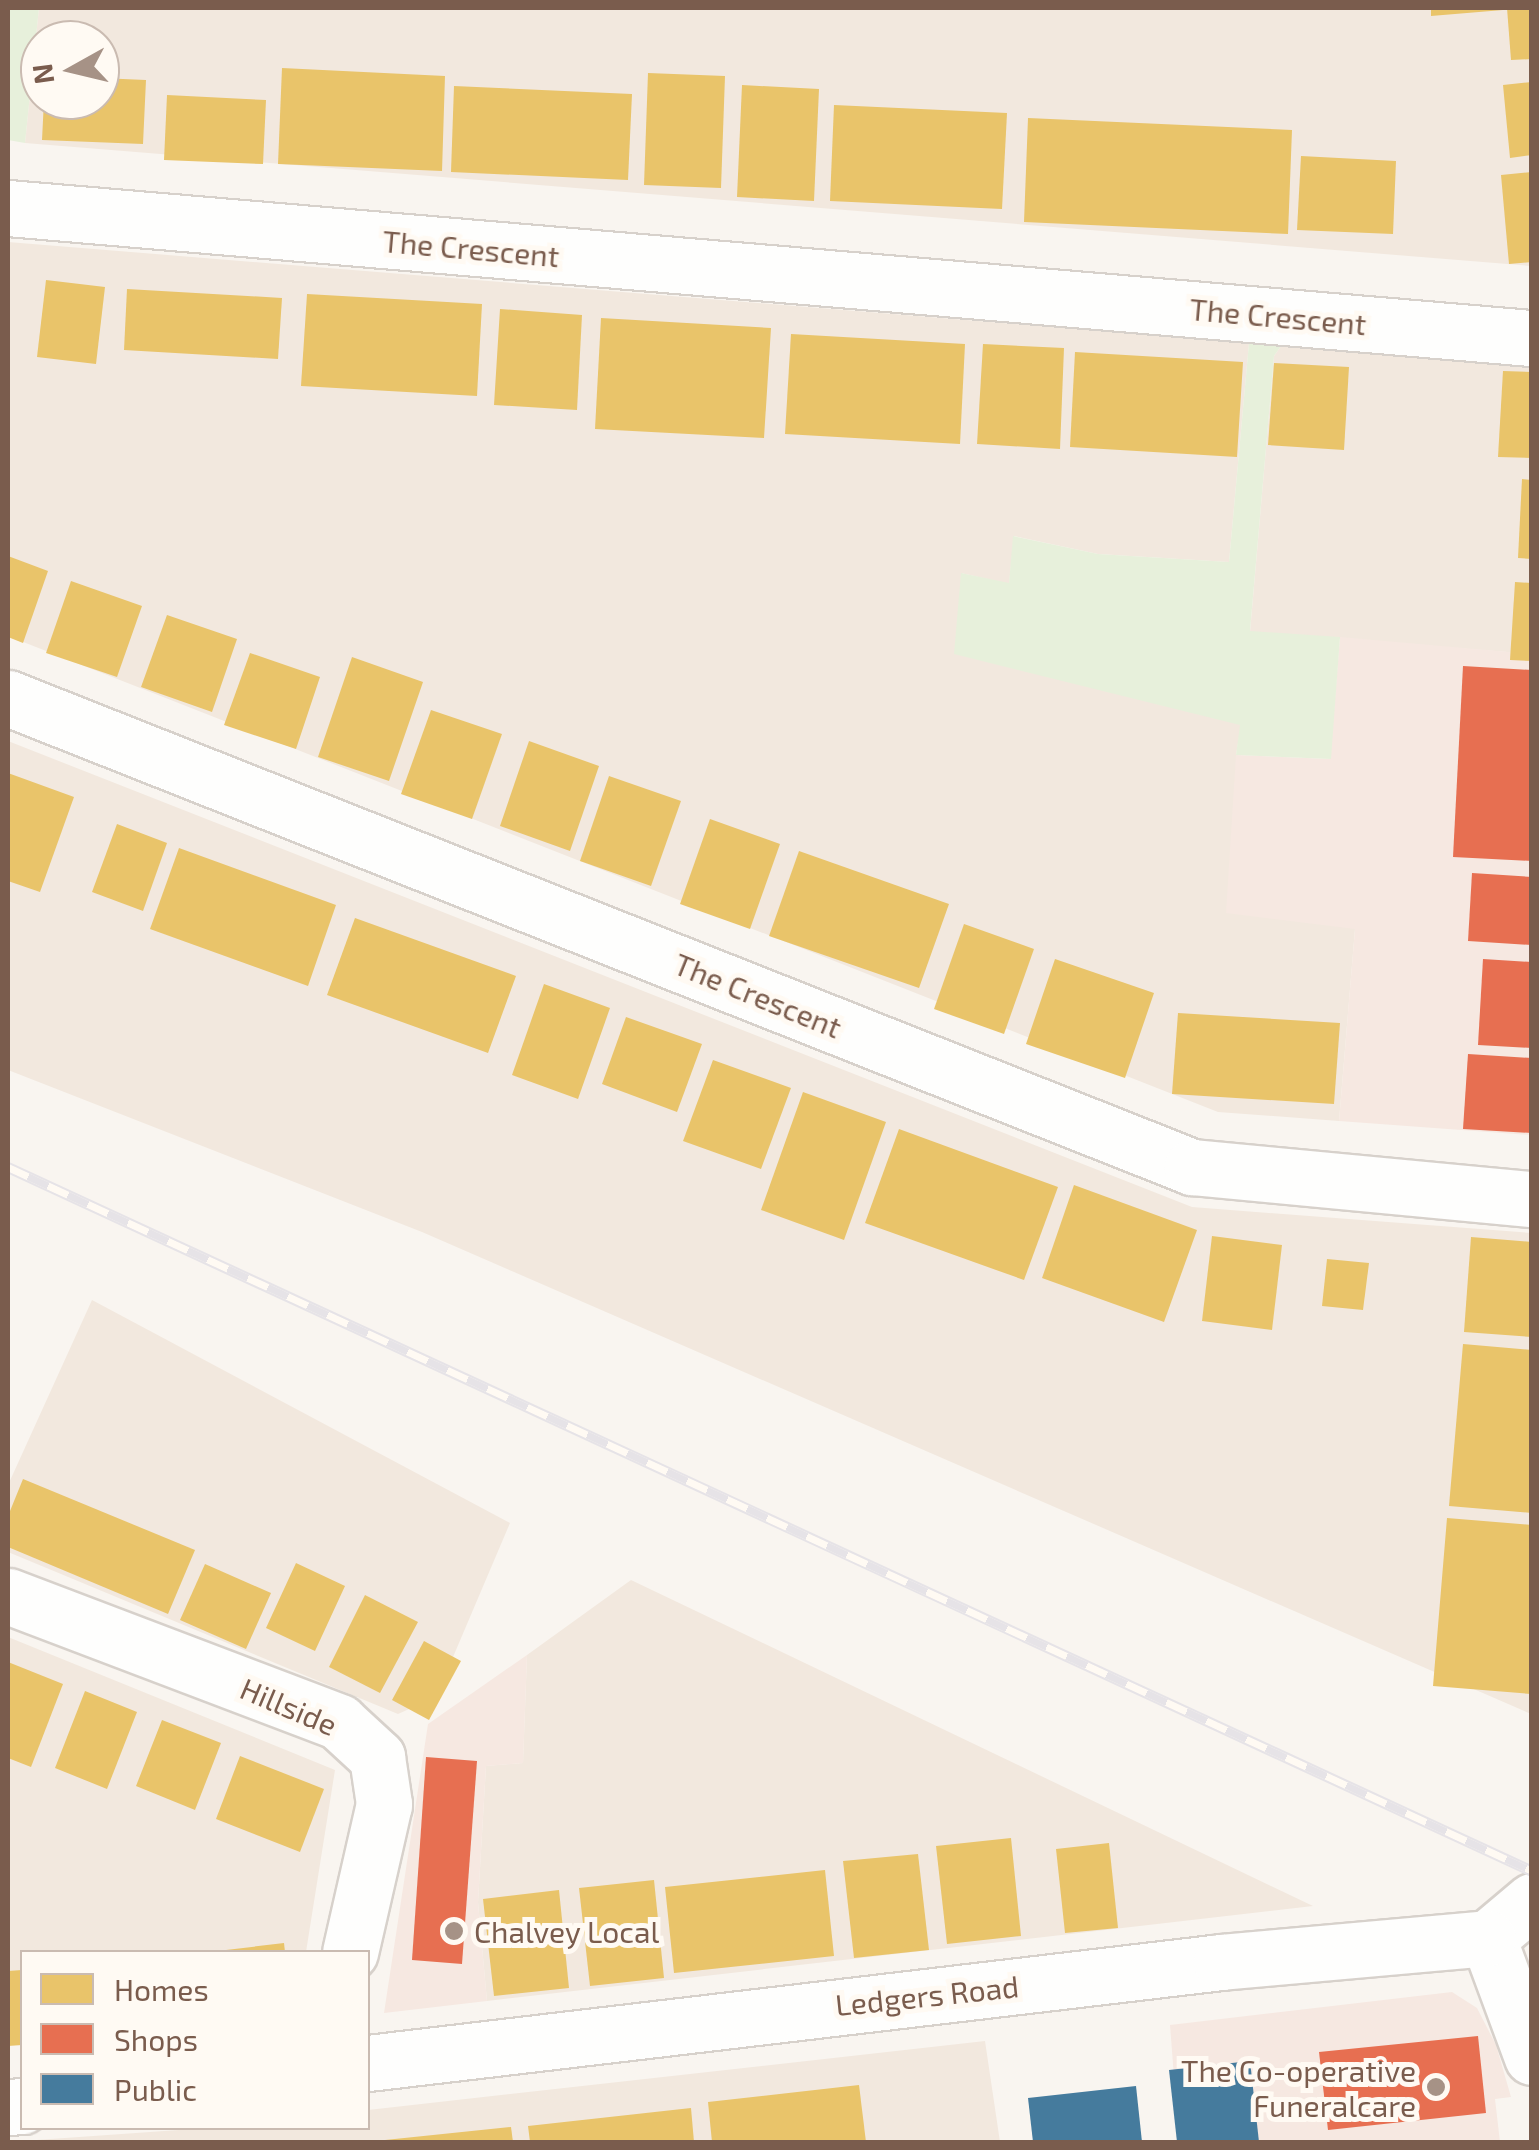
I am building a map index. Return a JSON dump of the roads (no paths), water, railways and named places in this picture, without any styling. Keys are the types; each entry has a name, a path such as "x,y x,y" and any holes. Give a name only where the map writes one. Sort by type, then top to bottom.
{"street":[{"name":"The Crescent","path":"8,208 1532,338"},
{"name":"The Crescent","path":"8,698 1192,1167 1532,1199"},
{"name":"Hillside","path":"8,1596 338,1722 377,1757 384,1804 350,1950"},
{"path":"1532,1901 1488,1938 1532,2057"},
{"name":"Ledgers Road","path":"370,2063 1162,1969 1488,1938"}],"railway":[{"path":"8,1167 1532,1871"}],"place":[{"name":"Chalvey Local","path":"454,1931"},
{"name":"The Co-operative Funeralcare","path":"1436,2087"}]}
